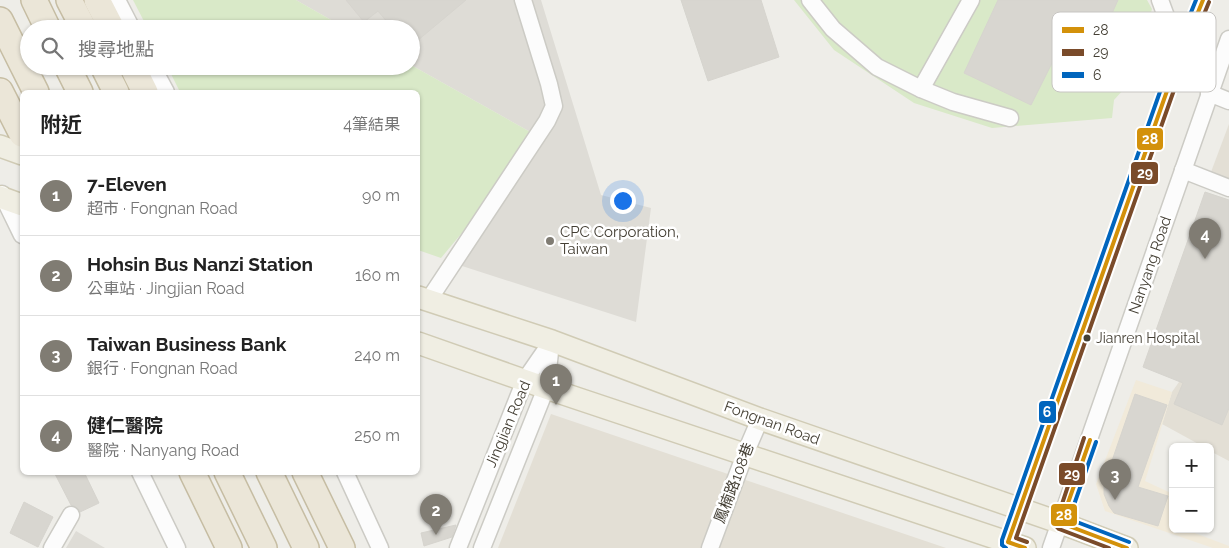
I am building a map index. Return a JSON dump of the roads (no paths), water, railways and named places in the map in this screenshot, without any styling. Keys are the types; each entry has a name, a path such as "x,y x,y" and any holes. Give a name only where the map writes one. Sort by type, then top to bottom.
{"highway":[{"path":"34,0 44,20"},
{"path":"69,0 79,20"},
{"path":"97,0 107,20"},
{"path":"0,20 20,60"},
{"path":"28,75 35,90"},
{"path":"72,75 79,90"},
{"path":"108,75 115,90"},
{"path":"136,75 144,90"},
{"path":"5,100 20,130"},
{"path":"194,475 230,548"},
{"path":"228,475 264,548"},
{"path":"270,475 306,548"},
{"path":"306,475 342,548"}],"main road":[{"path":"0,146 20,153"},
{"name":"Fongnan Road","path":"423,299 552,341 760,420 1061,523 1126,548"},
{"path":"420,344 1013,546"}],"street":[{"path":"117,0 127,20"},
{"path":"423,299 547,121 554,106 523,0"},
{"path":"810,0 833,29 877,68 920,90 953,102 1010,118"},
{"path":"1160,0 1164,12"},
{"path":"1198,12 1203,0"},
{"path":"920,90 966,2"},
{"name":"Nanyang Road","path":"1216,75 1227,47"},
{"path":"157,75 165,90"},
{"path":"1013,546 1020,509 1167,92"},
{"path":"1209,93 1229,101"},
{"name":"Nanyang Road","path":"1051,548 1209,93"},
{"path":"1183,170 1229,188"},
{"path":"5,198 20,231"},
{"name":"Jingjian Road","path":"458,548 524,380 552,341"},
{"name":"Jingjian Road","path":"482,548 546,388 552,341"},
{"name":"鳳楠路108巷","path":"710,548 744,454 760,420"},
{"path":"141,475 177,548"},
{"path":"346,475 380,548"},
{"path":"52,548 71,516"}],"place":[{"name":"CPC Corporation, Taiwan","path":"550,241"},
{"name":"健仁醫院","path":"1205,259"},
{"name":"Jianren Hospital","path":"1087,338"},
{"name":"7-Eleven","path":"556,405"},
{"name":"Taiwan Business Bank","path":"1115,500"},
{"name":"Hohsin Bus Nanzi Station","path":"436,535"}]}
